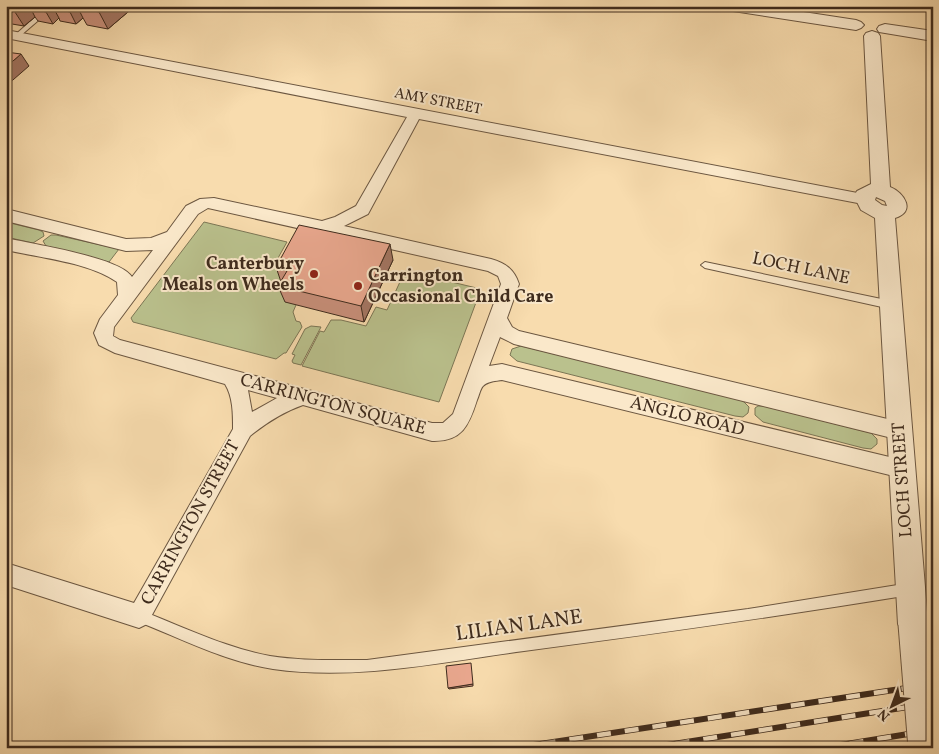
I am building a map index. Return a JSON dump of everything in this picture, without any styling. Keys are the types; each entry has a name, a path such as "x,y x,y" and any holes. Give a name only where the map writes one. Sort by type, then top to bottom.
{"street":[{"path":"732,6 856,25 860,22 869,21 879,24 878,33 933,36"},
{"name":"LOCH STREET","path":"878,33 876,201 891,305 910,589 923,748"},
{"name":"AMY STREET","path":"12,35 415,114 876,201"},
{"path":"324,227 362,210 415,114"},
{"name":"CARRINGTON SQUARE","path":"205,203 214,203 500,268 508,276 510,284 461,419 454,428 444,433 432,432 115,346 105,340 103,333 106,324 172,236 192,210 205,203"},
{"path":"362,210 374,238"},
{"path":"6,215 126,244 152,244 172,236"},
{"path":"6,244 112,270 124,278 127,285 127,296"},
{"name":"ANGLO ROAD","path":"497,318 506,332 514,337 900,431"},
{"name":"ANGLO ROAD","path":"474,382 484,375 502,372 902,469"},
{"name":"CARRINGTON STREET","path":"231,377 238,387 242,401 243,430"},
{"name":"CARRINGTON STREET","path":"139,616 243,430 283,403 303,397"},
{"path":"6,574 139,616"}],"lane":[{"path":"12,35 52,6"},
{"name":"LOCH LANE","path":"705,265 891,305"},
{"name":"LILIAN LANE","path":"139,616 216,646 269,662 313,667 367,666 748,615 910,589"}],"green space":[{"path":"6,222 39,230 43,232 44,236 33,243 6,237"},
{"path":"204,222 287,242 278,258 292,265 296,305 293,312 296,321 300,322 302,327 286,353 276,359 133,322 131,318"},
{"path":"51,235 119,249 109,262 46,246 43,241"},
{"path":"405,271 481,289 439,402 302,366 320,331 324,332 331,320 341,320 366,326 376,307 387,310"},
{"path":"311,326 321,327 301,365 293,363 295,355 292,354 305,329"},
{"path":"521,346 737,398 749,407 748,413 743,417 735,416 517,361 510,355 512,349"},
{"path":"758,406 871,433 877,439 877,444 871,449 863,448 763,422 755,415 755,408"}],"building":[{"path":"6,6 17,6 13,9 6,8"},
{"path":"34,6 52,6 46,12 31,9"},
{"path":"58,6 77,6 70,12 54,9"},
{"path":"80,6 106,6 99,12 78,8"},
{"path":"6,52 21,54 6,67"},
{"path":"299,225 390,244 361,306 278,286 287,271 276,267"},
{"path":"471,663 473,684 448,688 446,666"}],"railway":[{"path":"514,748 933,684"},
{"path":"648,748 933,703"},
{"path":"822,748 933,730"}],"place":[{"name":"Canterbury Meals on Wheels","path":"314,274"},
{"name":"Carrington Occasional Child Care","path":"358,286"}]}
